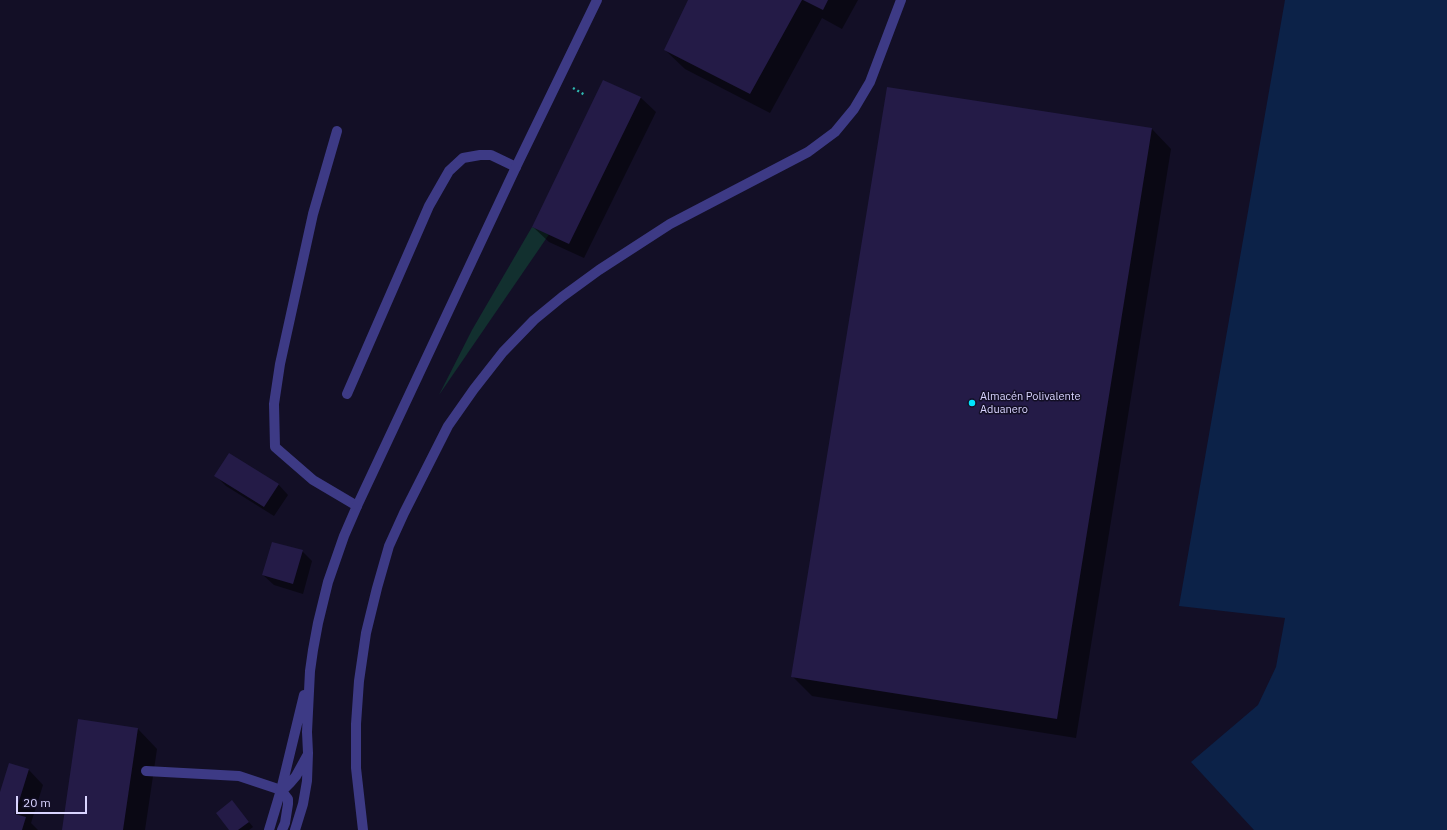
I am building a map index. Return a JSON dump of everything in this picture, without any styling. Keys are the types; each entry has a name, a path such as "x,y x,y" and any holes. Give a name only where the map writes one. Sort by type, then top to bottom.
{"street":[{"path":"268,830 281,790 310,671 318,624 328,582 344,536 516,167 597,0"},
{"path":"363,830 356,768 356,724 359,681 366,633 389,546 448,426 474,389 503,352 534,320 562,297 605,266 670,224 808,152 835,132 854,109 870,82 901,0"},
{"path":"337,131 314,214 280,364 274,404 275,447 313,480 357,506"},
{"path":"347,394 429,206 448,171 463,158 480,155 491,155 516,167"},
{"path":"295,830 303,804 307,781 307,732 310,671"},
{"path":"281,790 285,788 296,776 308,754"},
{"path":"146,771 239,776 281,790 288,799 285,823 282,830"}],"path":[{"path":"569,95 573,88"}],"green space":[{"path":"532,227 550,233 439,395 472,330"}],"water":[{"path":"1285,0 1447,0 1447,830 1254,830 1191,762 1258,705 1276,667 1285,618 1179,606"}],"building":[{"path":"688,0 802,0 750,94 664,50"},
{"path":"803,0 828,0 823,10"},
{"path":"603,80 641,97 569,244 532,227"},
{"name":"Almacén Polivalente Aduanero","path":"887,87 1152,128 1057,719 791,677"},
{"path":"229,453 279,484 264,507 214,476"},
{"path":"272,542 303,550 293,584 262,575"},
{"path":"78,719 138,728 123,830 62,830"},
{"path":"9,763 29,769 15,814 26,817 22,830 0,830 0,792"},
{"path":"232,800 249,822 238,830 229,830 216,813"}],"place":[{"name":"Almacén Polivalente Aduanero","path":"972,403"}]}
